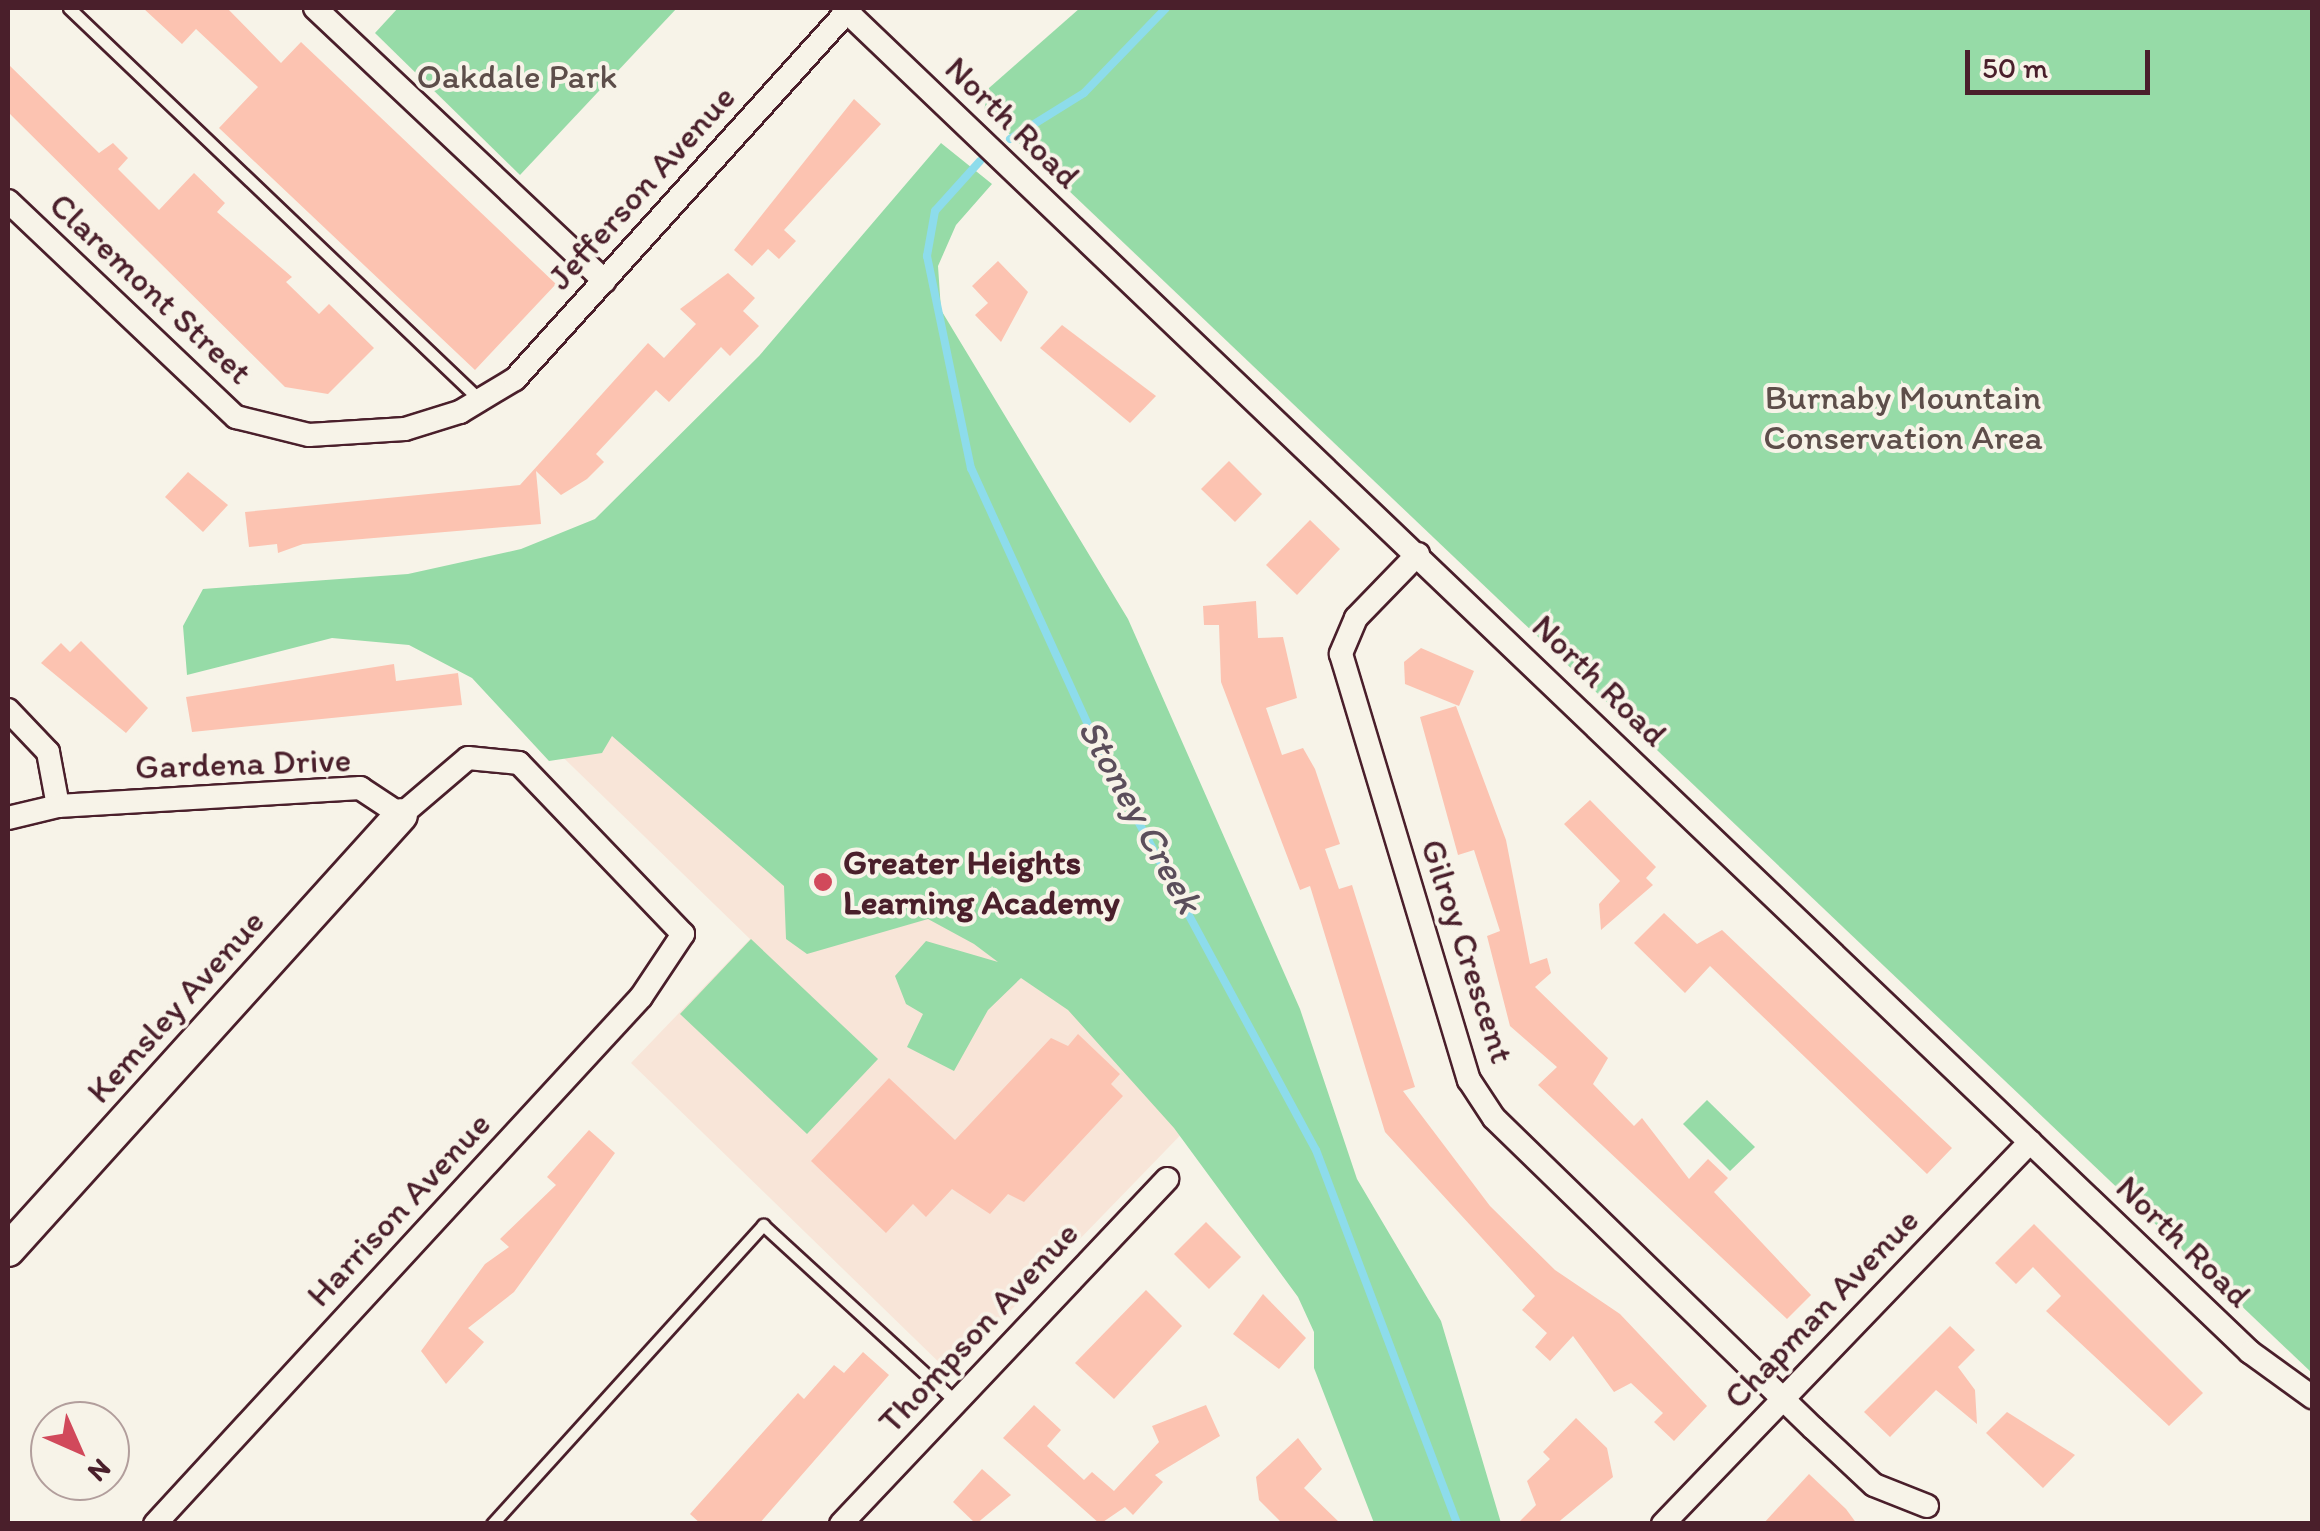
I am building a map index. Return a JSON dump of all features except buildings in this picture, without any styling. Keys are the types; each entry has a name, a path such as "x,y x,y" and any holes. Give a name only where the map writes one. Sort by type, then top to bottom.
{"street":[{"path":"315,8 606,280"},
{"name":"Jefferson Avenue","path":"481,401 515,380 847,9"},
{"name":"North Road","path":"847,9 2250,1352 2312,1397"},
{"name":"Claremont Street","path":"8,200 236,417 269,431 406,429 481,401"},
{"name":"Gilroy Crescent","path":"1418,554 1356,618 1341,654 1469,1080 1494,1118 1874,1485 1927,1506"},
{"path":"8,710 48,752 58,806"},
{"name":"Harrison Avenue","path":"155,1524 641,997 684,934 519,763 468,758 401,815"},
{"name":"Gardena Drive","path":"8,818 58,806 360,788 401,815"},
{"name":"Kemsley Avenue","path":"8,1250 401,815"},
{"name":"Chapman Avenue","path":"1663,1524 2030,1142"},
{"name":"Thompson Avenue","path":"841,1524 1166,1178"}],"lane":[{"path":"69,8 481,401"},
{"path":"492,1524 763,1225 956,1402"}],"shaded area":[{"name":"Greater Heights Learning Academy","path":"801,464 1197,1118 950,1373 631,1063 750,939 539,734"}],"green space":[{"name":"Oakdale Park","path":"398,8 677,8 520,175 375,33"},
{"name":"Burnaby Mountain Conservation Area","path":"1080,8 2312,8 2312,1373 984,110 989,88"},
{"path":"941,143 992,184 956,225 938,266 941,310 1128,619 1300,1009 1357,1179 1441,1321 1501,1523 1374,1523 1314,1368 1314,1332 1298,1297 1174,1128 1068,1010 1021,978 988,1010 954,1071 907,1047 923,1014 906,1004 895,976 926,941 998,962 974,944 928,919 807,954 786,939 784,886 612,736 602,753 549,761 472,678 409,645 332,638 187,675 183,626 203,589 408,574 521,549 595,519 759,356"},
{"path":"751,939 878,1059 807,1134 680,1014"},
{"path":"1707,1100 1755,1147 1730,1171 1683,1124"}],"waterway":[{"name":"Stoney Creek","path":"1010,139 1084,93 1166,8"},
{"name":"Stoney Creek","path":"980,161 935,211 927,256 971,468 1099,749 1316,1150 1457,1524"}],"place":[{"name":"Greater Heights Learning Academy","path":"823,882"}]}
